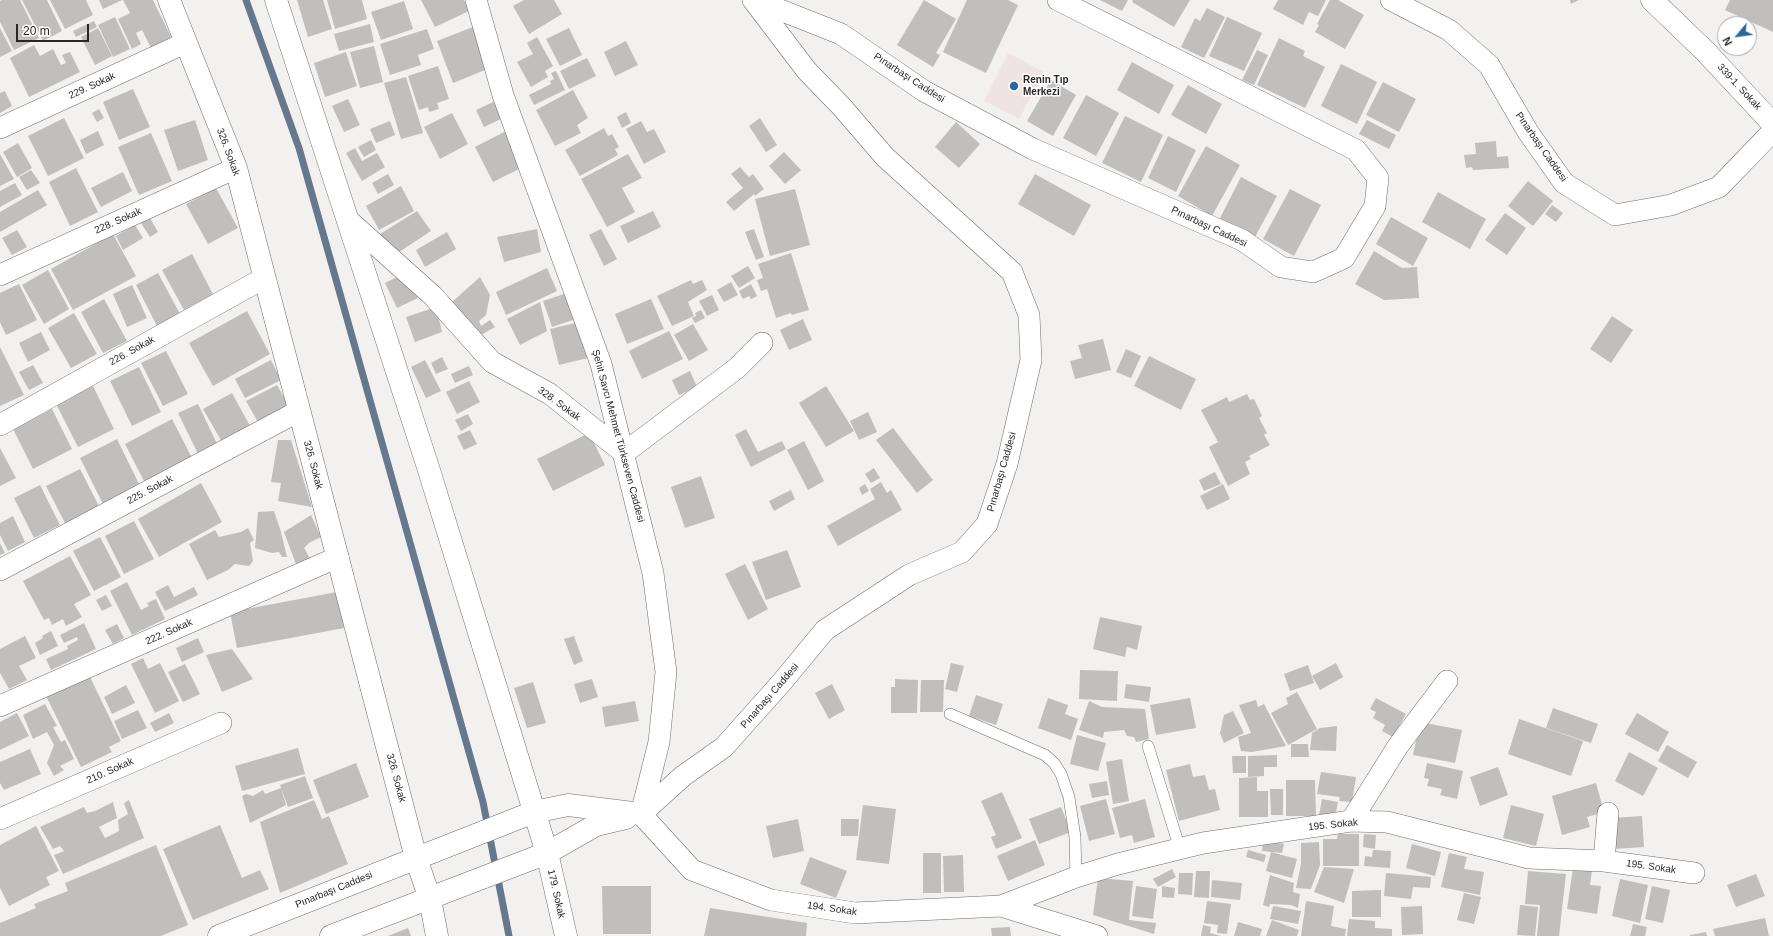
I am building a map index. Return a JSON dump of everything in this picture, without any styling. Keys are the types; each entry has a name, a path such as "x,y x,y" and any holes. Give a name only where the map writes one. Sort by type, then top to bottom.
{"street":[{"name":"326. Sokak","path":"169,0 236,168 416,858 430,899 437,936"},
{"path":"276,0 428,467 546,853"},
{"name":"Şehit Savcı Mehmet Türkseven Caddesi","path":"476,0 503,95 601,364 654,572 666,672 659,742 641,814"},
{"name":"Pınarbaşı Caddesi","path":"754,0 841,34 924,91 1033,149 1242,240 1282,267 1313,272 1344,258 1375,206 1378,178 1356,150 1058,0"},
{"name":"Pınarbaşı Caddesi","path":"219,936 534,812 568,805 641,814 683,776 724,747 782,682 825,630 909,575 962,552 987,524 1007,464 1031,360 1029,315 1012,272 885,157 841,106 807,71 754,0"},
{"name":"Pınarbaşı Caddesi","path":"1391,0 1448,30 1489,65 1528,132 1564,183 1615,215 1671,205 1719,187 1773,131"},
{"name":"339-1. Sokak","path":"1652,0 1705,51 1773,124"},
{"name":"229. Sokak","path":"0,128 185,43"},
{"name":"228. Sokak","path":"0,274 236,168"},
{"name":"328. Sokak","path":"347,219 433,296 492,362 550,394 624,454"},
{"name":"226. Sokak","path":"0,425 264,278"},
{"path":"624,454 737,368 762,343"},
{"name":"225. Sokak","path":"0,570 299,411"},
{"name":"222. Sokak","path":"0,706 338,557"},
{"path":"1351,821 1398,746 1447,681"},
{"name":"210. Sokak","path":"0,819 221,723"},
{"path":"1604,861 1608,813"},
{"path":"331,936 546,853 596,825 641,814"},
{"name":"194. Sokak","path":"641,814 692,870 771,900 854,913 1001,906 1097,936"},
{"name":"195. Sokak","path":"1001,906 1076,877 1118,864 1203,843 1351,821 1387,822 1529,858 1604,861 1694,873"},
{"name":"179. Sokak","path":"546,853 568,936"}],"lane":[{"path":"950,714 1045,755 1054,763 1067,786 1069,796 1075,837 1076,877"},
{"path":"1148,746 1180,849"}],"shaded area":[{"name":"Renin Tıp Merkezi","path":"1008,53 1044,72 1019,119 984,101"}],"building":[{"path":"20,0 39,38 14,50 0,22 0,1"},
{"path":"22,0 47,0 62,31 43,41"},
{"path":"50,0 86,0 93,15 65,29"},
{"path":"99,0 122,0 103,9"},
{"path":"123,0 153,0 171,37 151,48 142,30 136,33 141,44 132,49 118,19 130,13"},
{"path":"297,0 323,0 332,29 308,37"},
{"path":"327,0 362,0 367,19 335,29"},
{"path":"421,0 464,0 469,11 435,27"},
{"path":"524,0 554,0 562,14 529,34 513,6"},
{"path":"924,0 956,19 936,53 940,55 933,67 897,45"},
{"path":"967,0 1008,0 1018,5 986,73 943,52"},
{"path":"1100,0 1128,0 1122,11"},
{"path":"1133,0 1190,0 1174,27 1132,2"},
{"path":"1278,0 1326,0 1318,16 1309,12 1303,25 1273,9"},
{"path":"1330,0 1338,0 1364,15 1345,49 1315,32 1319,25 1317,24"},
{"path":"1570,0 1579,0 1571,4"},
{"path":"1730,0 1773,0 1773,32 1757,25 1757,16 1738,16 1725,10"},
{"path":"404,1 413,29 381,40 371,12"},
{"path":"1207,8 1225,17 1204,58 1181,47 1195,18 1200,21"},
{"path":"115,17 130,49 113,57 98,25"},
{"path":"1227,17 1262,33 1244,71 1209,56"},
{"path":"94,21 97,27 76,37 73,31"},
{"path":"370,24 374,42 339,51 334,34"},
{"path":"473,27 490,68 453,83 437,41"},
{"path":"0,28 12,51 0,57"},
{"path":"98,28 112,56 95,65 81,37"},
{"path":"569,28 582,55 560,66 546,39"},
{"path":"427,29 434,49 418,55 421,65 390,75 380,44"},
{"path":"537,37 553,66 545,71 548,77 531,87 517,62 533,54 527,43"},
{"path":"1279,38 1305,51 1303,56 1325,67 1305,108 1257,85"},
{"path":"626,41 638,65 615,76 604,52"},
{"path":"34,45 40,56 53,49 61,65 66,63 62,55 70,52 80,72 29,97 10,58"},
{"path":"374,46 383,82 360,88 350,52"},
{"path":"1257,50 1268,55 1254,85 1242,80"},
{"path":"346,52 357,86 325,97 314,63"},
{"path":"587,58 596,76 569,89 560,71"},
{"path":"1132,62 1174,85 1159,114 1117,90"},
{"path":"1341,64 1377,82 1357,124 1321,106"},
{"path":"438,66 449,99 437,103 439,109 429,112 428,107 419,110 408,76"},
{"path":"556,71 565,90 534,105 529,95 551,84 550,81 554,79 551,73"},
{"path":"406,77 423,133 401,139 384,83"},
{"path":"1051,80 1076,95 1053,136 1027,121"},
{"path":"1383,82 1416,99 1399,132 1366,115"},
{"path":"1188,85 1222,104 1206,134 1171,115"},
{"path":"133,89 150,127 119,140 103,102"},
{"path":"573,90 588,118 577,125 581,133 555,146 536,110"},
{"path":"5,91 12,106 0,113 0,93"},
{"path":"1086,95 1119,113 1096,156 1063,138"},
{"path":"348,99 360,125 344,132 332,106"},
{"path":"495,101 503,118 484,127 476,110"},
{"path":"99,109 104,118 97,122 92,113"},
{"path":"626,112 631,123 622,128 617,117"},
{"path":"452,113 468,144 440,159 424,127"},
{"path":"1125,116 1163,135 1141,182 1102,163"},
{"path":"64,118 84,158 48,176 28,136"},
{"path":"760,118 777,145 766,152 749,126"},
{"path":"195,120 208,160 178,171 164,130"},
{"path":"1367,120 1396,135 1389,149 1359,134"},
{"path":"390,121 395,135 376,143 370,129"},
{"path":"641,121 647,132 654,129 666,152 644,164 626,129"},
{"path":"956,122 980,144 959,168 935,147"},
{"path":"604,128 608,136 612,134 619,147 615,149 618,155 580,176 565,150"},
{"path":"98,131 104,145 86,154 80,140"},
{"path":"506,131 525,166 493,182 475,147"},
{"path":"151,133 172,181 139,195 118,147"},
{"path":"1168,136 1196,150 1176,192 1148,178"},
{"path":"371,140 376,150 364,157 358,147"},
{"path":"1496,141 1497,157 1508,156 1509,168 1473,170 1472,167 1466,168 1464,155 1476,154 1475,143"},
{"path":"18,143 32,168 17,177 3,152"},
{"path":"1206,146 1240,165 1212,216 1178,196"},
{"path":"355,148 362,161 377,153 385,167 362,181 346,153"},
{"path":"784,152 801,170 785,184 769,166"},
{"path":"0,154 14,179 0,186"},
{"path":"628,154 642,178 622,188 635,212 607,227 581,179"},
{"path":"740,167 749,177 753,174 764,189 755,196 754,194 734,211 726,202 743,188 731,174"},
{"path":"76,168 98,212 70,226 49,182"},
{"path":"31,170 40,183 27,190 19,177"},
{"path":"123,172 132,191 101,207 91,188"},
{"path":"388,174 394,185 378,194 372,183"},
{"path":"1035,174 1091,205 1074,236 1018,204"},
{"path":"1241,177 1277,196 1254,239 1219,220"},
{"path":"1528,181 1553,201 1533,226 1508,206"},
{"path":"15,183 22,195 0,207 0,191"},
{"path":"401,186 414,211 379,230 366,206"},
{"path":"216,188 238,228 208,244 186,204"},
{"path":"795,189 810,245 770,256 755,199"},
{"path":"1290,189 1321,205 1294,256 1263,239"},
{"path":"38,190 47,205 0,232 0,212"},
{"path":"1438,192 1486,219 1470,249 1422,222"},
{"path":"1552,205 1563,213 1556,222 1545,214"},
{"path":"417,211 431,231 393,256 380,234"},
{"path":"653,211 661,227 628,243 620,226"},
{"path":"1505,213 1526,228 1507,255 1485,240"},
{"path":"1391,217 1428,238 1413,266 1376,244"},
{"path":"150,218 158,232 150,237 141,223"},
{"path":"135,225 143,238 123,250 116,236"},
{"path":"537,229 541,252 504,262 497,237"},
{"path":"601,229 617,259 604,266 589,235"},
{"path":"754,229 764,257 756,260 745,232"},
{"path":"17,230 27,247 12,255 2,238"},
{"path":"447,232 456,249 425,267 416,250"},
{"path":"113,234 136,276 73,310 51,269"},
{"path":"1374,251 1402,268 1417,267 1419,298 1384,300 1355,284"},
{"path":"791,253 809,310 792,315 791,313 776,318 767,289 761,291 757,280 763,278 758,264"},
{"path":"192,254 213,294 184,310 162,270"},
{"path":"748,266 755,278 739,288 731,276"},
{"path":"547,268 557,291 506,315 496,292"},
{"path":"48,270 69,309 44,324 22,285"},
{"path":"158,273 180,314 157,326 136,285"},
{"path":"405,273 418,298 397,308 385,283"},
{"path":"480,277 490,295 486,315 479,321 481,326 490,320 495,327 481,335 452,302"},
{"path":"691,280 693,284 702,280 707,290 688,302 694,316 672,326 657,296"},
{"path":"731,282 738,295 724,302 717,290"},
{"path":"19,284 37,320 6,335 0,322 0,293"},
{"path":"751,284 757,296 751,299 749,296 743,299 739,291"},
{"path":"132,285 147,318 127,327 113,294"},
{"path":"570,292 579,318 552,327 543,301"},
{"path":"712,295 719,310 707,316 699,301"},
{"path":"104,299 127,341 103,353 81,312"},
{"path":"651,299 664,329 627,344 615,314"},
{"path":"540,302 547,331 520,345 507,319"},
{"path":"436,307 442,332 415,342 406,317"},
{"path":"701,310 705,318 695,323 692,318 696,316 695,313"},
{"path":"247,311 270,354 213,386 189,343"},
{"path":"74,313 97,354 71,368 48,328"},
{"path":"1612,316 1633,330 1611,363 1590,349"},
{"path":"803,319 812,340 789,350 780,330"},
{"path":"579,322 588,358 559,365 550,329"},
{"path":"693,324 708,350 689,361 674,335"},
{"path":"669,331 683,359 642,379 629,351"},
{"path":"41,332 50,350 28,362 19,343"},
{"path":"1103,339 1111,370 1075,379 1070,361 1082,358 1078,345"},
{"path":"0,347 24,395 0,406"},
{"path":"1126,349 1141,356 1131,378 1116,372"},
{"path":"166,351 188,394 163,406 141,363"},
{"path":"1149,356 1196,379 1181,410 1134,386"},
{"path":"442,357 448,369 436,374 431,363"},
{"path":"271,360 281,380 245,398 235,379"},
{"path":"425,360 441,391 426,398 411,367"},
{"path":"33,365 43,383 29,390 19,372"},
{"path":"469,366 473,375 455,383 451,374"},
{"path":"139,367 161,412 132,426 110,381"},
{"path":"690,371 697,387 679,395 672,380"},
{"path":"469,381 480,402 457,414 446,392"},
{"path":"277,385 290,408 259,424 246,401"},
{"path":"93,386 114,429 78,447 56,404"},
{"path":"826,386 854,431 826,447 799,403"},
{"path":"232,393 250,426 222,442 203,409"},
{"path":"1247,394 1250,400 1254,399 1262,416 1259,418 1267,433 1264,435 1270,445 1249,456 1251,459 1245,462 1250,474 1228,486 1209,447 1218,442 1201,410 1227,397 1229,402"},
{"path":"198,404 219,448 200,458 178,413"},
{"path":"52,409 72,449 33,469 13,429"},
{"path":"868,412 877,432 859,440 850,421"},
{"path":"468,414 473,424 461,431 455,420"},
{"path":"172,419 192,458 145,483 125,444"},
{"path":"893,428 933,480 917,493 876,440"},
{"path":"746,429 758,452 782,441 786,449 751,467 735,435"},
{"path":"470,430 477,444 464,450 457,436"},
{"path":"589,433 605,465 553,491 537,459"},
{"path":"117,439 140,486 103,504 80,458"},
{"path":"278,440 291,440 312,507 278,501 281,483 271,482"},
{"path":"804,441 824,481 808,490 787,450"},
{"path":"0,448 16,478 0,486"},
{"path":"874,468 880,478 871,483 865,474"},
{"path":"80,469 100,508 66,525 46,486"},
{"path":"1215,472 1221,484 1204,491 1199,480"},
{"path":"701,476 715,518 685,528 671,487"},
{"path":"881,482 887,493 891,490 902,510 838,546 827,526 875,499 870,489"},
{"path":"201,483 222,522 159,557 138,519"},
{"path":"865,484 869,491 862,495 859,488"},
{"path":"1223,484 1230,499 1207,510 1200,496"},
{"path":"40,485 60,525 34,538 14,498"},
{"path":"791,490 795,499 774,511 769,501"},
{"path":"274,511 287,557 282,557 279,552 272,553 255,548 258,512"},
{"path":"311,515 321,537 309,543 304,548 311,560 297,567 284,532"},
{"path":"13,516 25,542 8,551 0,535 0,523"},
{"path":"134,521 154,559 124,574 105,536"},
{"path":"248,528 254,540 250,543 253,561 249,566 235,564 228,570 207,580 189,544 215,530 219,537 241,532"},
{"path":"100,537 121,577 94,591 73,551"},
{"path":"0,543 5,553 0,555"},
{"path":"787,550 801,587 766,600 752,562"},
{"path":"70,556 91,595 74,604 82,617 66,626 63,619 52,625 49,618 44,620 23,581"},
{"path":"745,564 768,609 748,620 725,574"},
{"path":"127,582 141,610 149,606 147,603 156,599 165,619 132,635 110,591"},
{"path":"168,585 174,597 194,587 198,595 165,611 155,592"},
{"path":"337,592 344,628 237,648 230,612"},
{"path":"106,595 112,606 102,611 96,600"},
{"path":"1100,617 1142,626 1137,650 1127,647 1125,657 1093,649"},
{"path":"84,623 96,649 51,670 46,659 68,649 67,646 78,640 77,637 64,643 60,635"},
{"path":"117,624 124,638 113,644 105,630"},
{"path":"51,631 58,646 40,655 35,643 43,638 42,636"},
{"path":"25,636 36,658 19,666 27,680 9,689 0,673 0,649"},
{"path":"574,636 583,661 574,665 564,639"},
{"path":"198,638 204,652 182,662 176,648"},
{"path":"232,649 253,679 222,692 206,655"},
{"path":"143,658 148,669 160,663 179,701 155,713 131,664"},
{"path":"951,663 964,666 957,692 945,689"},
{"path":"1336,663 1343,677 1320,690 1312,676"},
{"path":"185,664 200,694 183,702 168,672"},
{"path":"1308,665 1314,683 1290,691 1284,674"},
{"path":"1080,670 1118,671 1117,701 1079,699"},
{"path":"89,675 121,741 109,747 112,752 81,767 46,696"},
{"path":"592,679 598,697 580,703 574,684"},
{"path":"895,679 918,680 917,713 891,713 891,687 895,687"},
{"path":"921,680 944,680 943,712 920,712"},
{"path":"533,682 546,723 527,728 514,688"},
{"path":"832,684 845,710 829,719 815,693"},
{"path":"1126,684 1151,687 1149,702 1124,698"},
{"path":"126,685 135,703 112,714 104,697"},
{"path":"1297,692 1317,729 1288,745 1271,713 1288,704 1286,698"},
{"path":"976,695 1003,704 996,725 969,716"},
{"path":"1048,698 1068,705 1065,714 1078,719 1071,740 1038,728"},
{"path":"1190,698 1196,728 1156,735 1150,705"},
{"path":"1376,698 1406,714 1393,737 1382,731 1385,725 1373,718 1376,712 1370,709"},
{"path":"1256,700 1258,707 1264,704 1286,746 1252,752 1241,751 1238,737 1251,733 1239,705"},
{"path":"635,701 639,721 605,727 602,707"},
{"path":"1089,701 1102,707 1145,709 1149,739 1136,742 1134,737 1127,736 1124,730 1104,732 1103,738 1079,730"},
{"path":"45,704 57,726 53,727 61,742 65,740 74,759 60,766 64,770 54,776 47,763 54,745 47,732 33,739 23,715"},
{"path":"1553,708 1598,724 1591,743 1546,728"},
{"path":"138,710 147,728 122,739 114,721"},
{"path":"1233,711 1244,733 1224,743 1220,733 1224,715"},
{"path":"17,713 29,736 0,750 0,722"},
{"path":"169,713 174,723 155,732 150,723"},
{"path":"1637,713 1669,732 1658,752 1625,734"},
{"path":"1519,719 1583,741 1571,776 1508,754"},
{"path":"1420,722 1462,730 1455,763 1413,755"},
{"path":"1337,726 1336,751 1310,750 1312,733 1320,728"},
{"path":"1077,735 1106,743 1098,771 1070,764"},
{"path":"1291,744 1308,744 1309,757 1291,757"},
{"path":"1667,745 1697,762 1688,778 1658,761"},
{"path":"298,748 305,774 242,791 235,766"},
{"path":"30,749 41,774 4,790 0,783 0,762"},
{"path":"1629,752 1658,768 1643,796 1615,781"},
{"path":"1277,755 1277,767 1264,767 1264,776 1248,777 1248,756"},
{"path":"1232,756 1246,756 1246,773 1233,773"},
{"path":"1122,759 1129,801 1113,804 1106,762"},
{"path":"356,763 369,797 326,814 313,780"},
{"path":"1427,763 1463,771 1457,799 1440,795 1442,789 1427,786 1429,779 1424,778"},
{"path":"1190,764 1193,777 1205,775 1209,790 1215,789 1220,810 1179,821 1166,770"},
{"path":"1498,767 1508,795 1480,806 1470,777"},
{"path":"1321,772 1356,777 1352,802 1339,801 1340,797 1317,794"},
{"path":"305,776 313,798 288,807 280,785"},
{"path":"1257,777 1257,791 1268,791 1268,817 1239,817 1239,778"},
{"path":"1286,780 1315,780 1316,816 1286,816"},
{"path":"1107,781 1109,795 1092,798 1089,784"},
{"path":"1596,783 1604,812 1587,817 1590,827 1562,835 1552,796"},
{"path":"281,788 286,805 250,823 242,796 246,794 253,796 263,790 265,794"},
{"path":"1270,789 1283,789 1283,815 1271,815"},
{"path":"1002,792 1022,838 996,849 991,837 996,835 981,801"},
{"path":"1106,799 1115,834 1089,841 1080,806"},
{"path":"1145,799 1155,837 1134,843 1132,835 1120,838 1112,808"},
{"path":"1322,799 1338,802 1335,817 1319,815"},
{"path":"129,800 144,838 63,874 54,855 64,851 60,846 53,849 40,827 84,807 87,813 95,811 113,802 117,818 99,827 105,838 119,831 118,820 128,814 124,803"},
{"path":"314,800 322,819 329,816 348,864 280,893 260,822"},
{"path":"863,805 896,809 889,864 856,860"},
{"path":"1511,805 1544,814 1536,846 1503,838"},
{"path":"1061,807 1071,832 1039,844 1029,819"},
{"path":"1642,816 1644,847 1614,849 1613,818"},
{"path":"798,819 804,851 773,858 766,826"},
{"path":"841,819 859,819 858,836 841,836"},
{"path":"220,825 242,878 260,870 269,889 193,920 163,849"},
{"path":"36,826 59,871 46,877 50,885 9,906 0,888 0,845"},
{"path":"1338,834 1359,834 1359,866 1323,866 1323,839 1337,839"},
{"path":"1364,834 1376,835 1375,849 1363,847"},
{"path":"1035,840 1045,865 1008,881 997,856"},
{"path":"1263,840 1284,844 1282,853 1262,851"},
{"path":"1319,842 1320,865 1311,889 1296,888 1301,864 1301,843"},
{"path":"1412,844 1441,852 1435,876 1406,868"},
{"path":"156,845 188,925 161,936 0,936 0,923 36,908 34,904 68,891 65,883"},
{"path":"1248,850 1266,855 1264,862 1246,857"},
{"path":"1373,850 1391,851 1390,868 1364,866 1365,856 1372,857"},
{"path":"1271,852 1297,859 1292,878 1266,871"},
{"path":"923,853 941,853 941,893 923,893"},
{"path":"1449,853 1467,857 1464,869 1484,872 1480,895 1441,887"},
{"path":"963,855 964,892 944,892 943,856"},
{"path":"810,857 847,871 836,898 800,884"},
{"path":"1324,867 1354,869 1344,903 1314,892"},
{"path":"1573,868 1592,870 1590,885 1601,886 1597,914 1567,909"},
{"path":"1172,869 1176,877 1158,887 1153,879"},
{"path":"1196,871 1210,871 1209,898 1194,897"},
{"path":"1528,871 1566,874 1559,936 1537,936 1540,905 1525,904"},
{"path":"1179,873 1193,873 1192,895 1178,894"},
{"path":"1386,873 1431,877 1430,888 1413,887 1411,899 1384,896"},
{"path":"1756,874 1765,896 1736,907 1727,885"},
{"path":"1270,875 1294,883 1293,892 1300,894 1298,908 1291,905 1270,904 1269,907 1263,905"},
{"path":"1098,878 1133,881 1129,920 1156,923 1154,934 1093,915"},
{"path":"1620,879 1648,885 1640,923 1612,916"},
{"path":"1212,880 1242,883 1240,900 1211,897"},
{"path":"602,886 651,886 651,934 603,934"},
{"path":"1136,886 1157,889 1153,919 1132,916"},
{"path":"1162,886 1175,888 1174,898 1162,897"},
{"path":"1652,886 1670,890 1663,923 1645,919"},
{"path":"1381,890 1381,917 1352,917 1352,891"},
{"path":"1464,893 1481,897 1474,924 1457,920"},
{"path":"1207,901 1231,904 1227,934 1217,933 1218,925 1204,923"},
{"path":"1306,901 1334,906 1331,926 1346,929 1345,936 1301,936"},
{"path":"1520,905 1538,907 1535,936 1517,935"},
{"path":"1273,906 1301,911 1298,924 1270,919"},
{"path":"1422,906 1423,934 1402,935 1401,907"},
{"path":"710,908 807,923 806,936 704,936"},
{"path":"1765,918 1769,936 1715,936 1713,929"},
{"path":"1349,919 1375,921 1375,928 1392,929 1392,936 1347,936"},
{"path":"1272,920 1299,930 1297,936 1266,936"},
{"path":"1238,922 1262,929 1260,936 1234,936"},
{"path":"1633,924 1647,927 1645,936 1630,936"},
{"path":"1203,925 1211,927 1210,933 1221,936 1201,936"},
{"path":"1010,927 1011,936 992,936 991,928"},
{"path":"408,928 411,936 388,936"},
{"path":"1706,932 1707,936 1690,936 1690,935"}],"waterway":[{"path":"246,0 299,148 483,802 509,936"}],"place":[{"name":"Renin Tıp Merkezi","path":"1014,86"}]}
